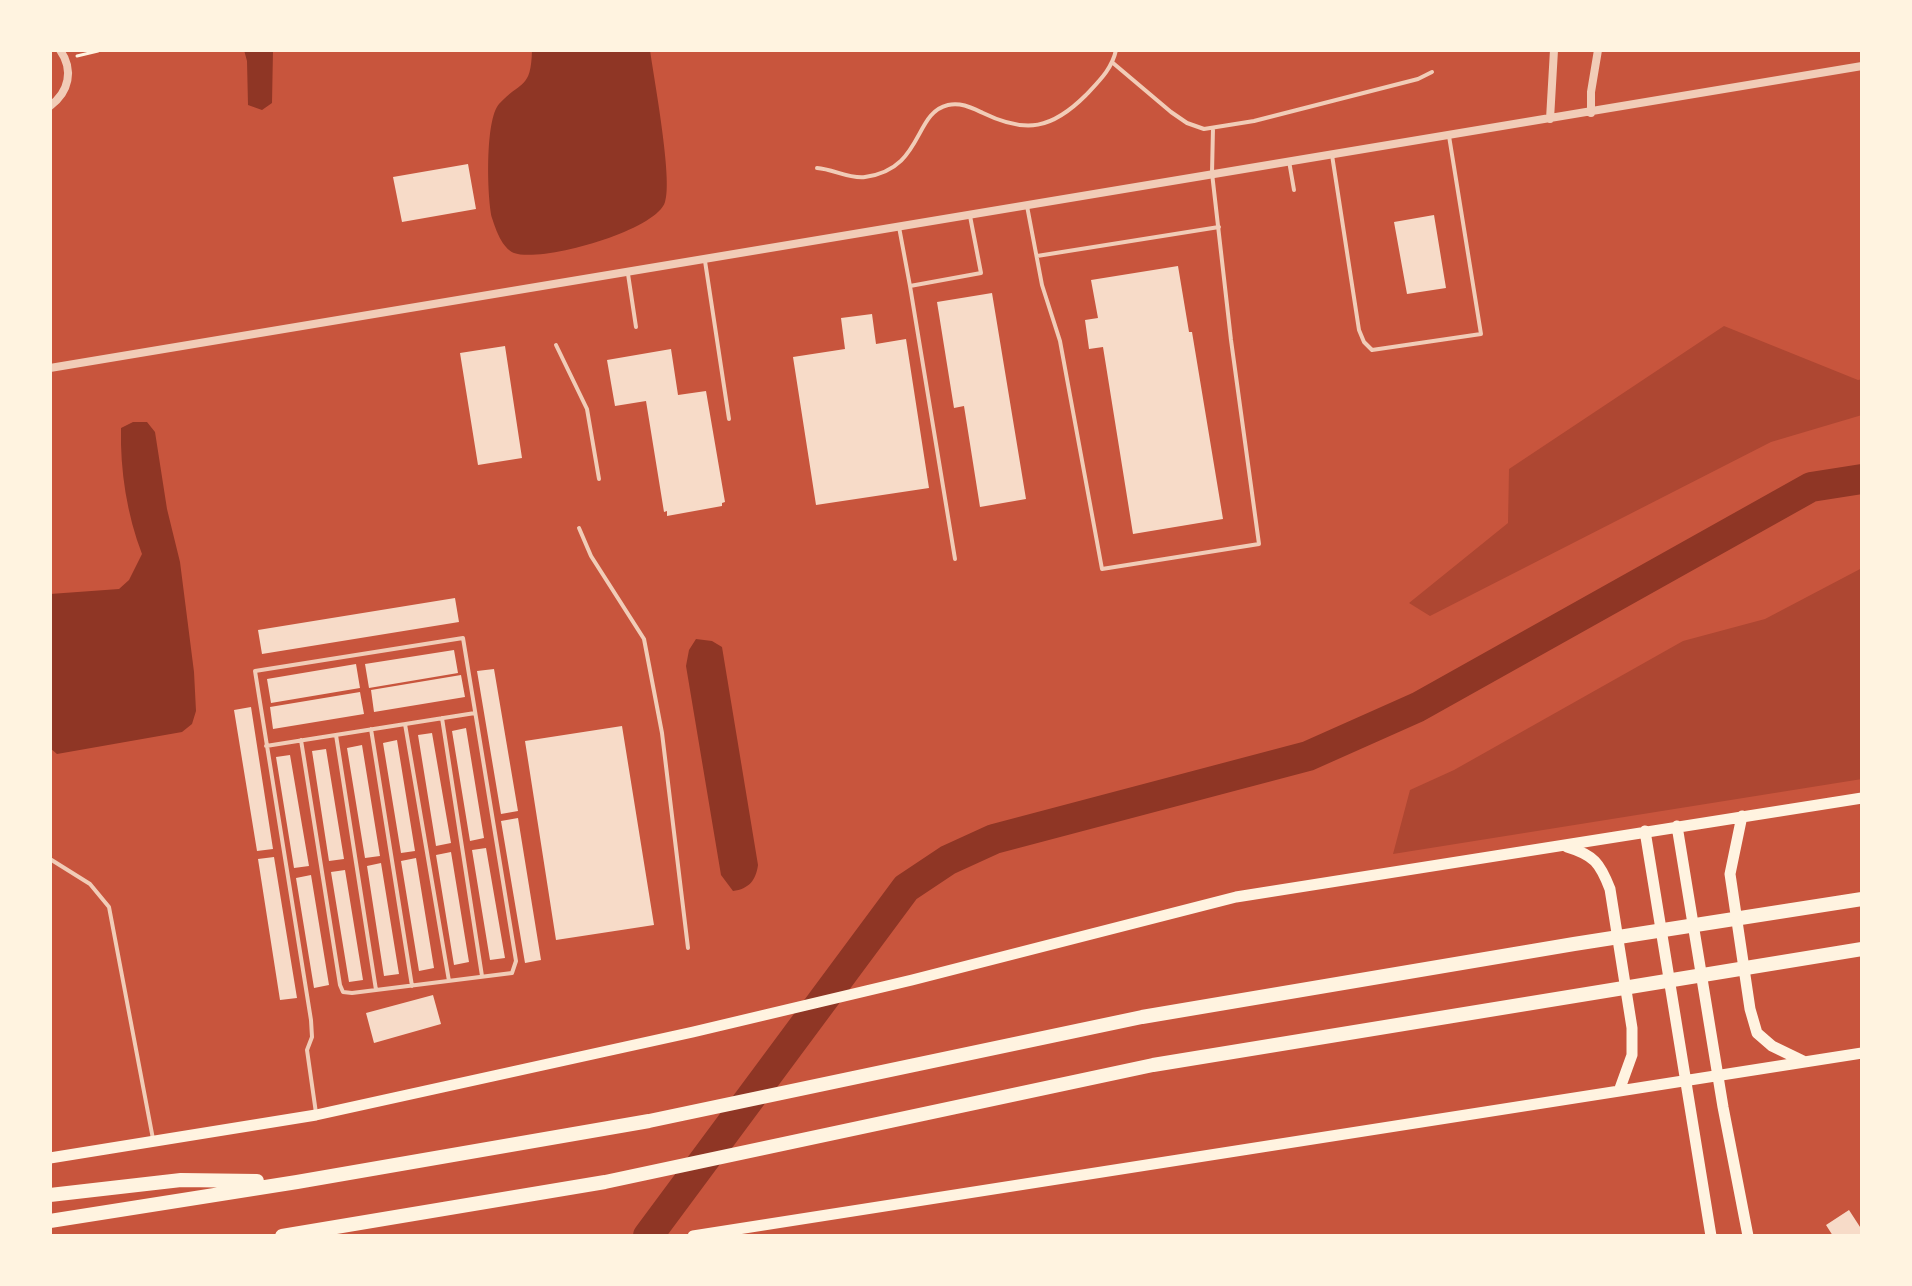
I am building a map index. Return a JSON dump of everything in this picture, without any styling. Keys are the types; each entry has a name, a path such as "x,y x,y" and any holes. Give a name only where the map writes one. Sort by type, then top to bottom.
{"highway":[{"path":"50,1221 649,1121 1142,1017 1862,899"},
{"path":"282,1236 605,1182 1153,1065 1862,949"},
{"path":"50,1195 181,1180 297,1182"}],"main road":[{"path":"50,1158 316,1115 693,1032 1236,897 1862,798"},
{"path":"1742,816 1730,874 1750,1009 1757,1033 1772,1046 1805,1062"},
{"path":"1677,826 1748,1236"},
{"path":"1645,831 1711,1236"},
{"path":"1561,845 1586,852 1602,867 1610,889 1632,1028 1632,1055 1619,1091"},
{"path":"693,1236 1862,1053"}],"street":[{"path":"50,106 64,93 69,73 60,50"},
{"path":"1550,119 1554,50"},
{"path":"1591,113 1598,50"},
{"path":"50,368 1862,66"}],"lane":[{"path":"817,168 864,177 889,170 910,153 934,113 952,104 972,108 1013,126 1031,127 1046,123 1076,105 1113,63 1116,50"},
{"path":"1113,63 1187,123 1204,129 1254,121 1418,79 1432,72"},
{"path":"1027,204 1042,285 1060,341 1102,569 1259,544 1212,173 1213,128"},
{"path":"1331,153 1359,330 1372,350 1396,347 1481,334 1449,135"},
{"path":"1289,160 1294,190"},
{"path":"910,286 981,273 970,214"},
{"path":"898,226 955,559"},
{"path":"1037,256 1219,227"},
{"path":"705,258 729,419"},
{"path":"627,271 636,327"},
{"path":"556,345 587,409 599,479"},
{"path":"579,528 591,556 644,639 662,733 688,948"},
{"path":"301,740 343,992 512,973 516,961 463,638 255,671 311,1020 312,1037 307,1050 316,1115"},
{"path":"266,746 475,713"},
{"path":"442,718 482,977"},
{"path":"405,724 449,981"},
{"path":"371,729 412,986"},
{"path":"336,735 376,990"},
{"path":"50,859 90,884 109,907 153,1142"}],"path":[{"path":"66,59 98,51"}],"shaded area":[{"path":"244,50 273,50 272,103 262,110 248,105"},
{"path":"532,50 650,50 667,173 665,202 657,213 620,234 571,249 528,255 514,253 503,243 490,207 488,159 491,125 499,104 527,78"},
{"path":"1724,326 1862,379 1862,415 1771,442 1430,616 1409,603 1508,523 1509,469"},
{"path":"133,422 147,422 155,432 167,509 180,562 196,711 192,724 182,732 57,754 50,748 50,594 119,589 129,580 142,554 128,508 122,460 121,428"},
{"path":"1862,568 1862,779 1393,854 1410,790 1454,770 1683,641 1765,619"},
{"path":"696,639 712,641 722,647 758,865 751,883 733,891 721,875 686,666 689,650"}],"building":[{"path":"468,164 476,209 402,222 393,177"},
{"path":"1434,215 1446,288 1407,294 1394,222"},
{"path":"1178,266 1223,519 1133,534 1103,347 1089,349 1085,320 1098,318 1091,280"},
{"path":"992,293 1026,499 980,507 964,406 954,408 937,302"},
{"path":"872,314 876,344 906,339 929,488 816,505 793,357 845,349 841,318"},
{"path":"505,346 522,458 478,465 460,353"},
{"path":"671,349 678,395 706,391 725,502 722,506 667,516 646,401 615,406 607,360"},
{"path":"455,598 459,622 262,654 258,630"},
{"path":"454,650 458,673 369,688 365,664"},
{"path":"356,664 360,688 271,703 267,679"},
{"path":"494,669 518,811 501,814 477,671"},
{"path":"461,675 465,697 374,712 371,690"},
{"path":"360,692 364,714 273,729 270,707"},
{"path":"251,707 273,849 257,851 234,710"},
{"path":"622,726 654,925 556,940 525,741"},
{"path":"466,728 484,838 470,841 452,731"},
{"path":"432,733 451,843 436,846 418,735"},
{"path":"397,740 415,851 401,853 383,743"},
{"path":"362,745 380,856 365,858 347,748"},
{"path":"326,749 344,859 329,861 312,751"},
{"path":"290,755 309,866 294,868 276,757"},
{"path":"518,818 541,960 525,963 501,821"},
{"path":"486,848 505,958 490,960 472,850"},
{"path":"451,852 469,962 454,965 436,855"},
{"path":"274,857 297,998 280,1000 258,859"},
{"path":"416,858 434,968 419,971 401,861"},
{"path":"381,863 399,974 384,976 367,866"},
{"path":"345,870 363,980 349,982 331,872"},
{"path":"311,875 329,985 314,988 296,878"},
{"path":"433,995 441,1024 374,1043 366,1013"},
{"path":"1849,1210 1862,1230 1862,1236 1833,1236 1826,1225"}],"waterway":[{"path":"648,1236 906,888 948,860 994,839 1308,756 1418,707 1811,487 1862,479"}]}
